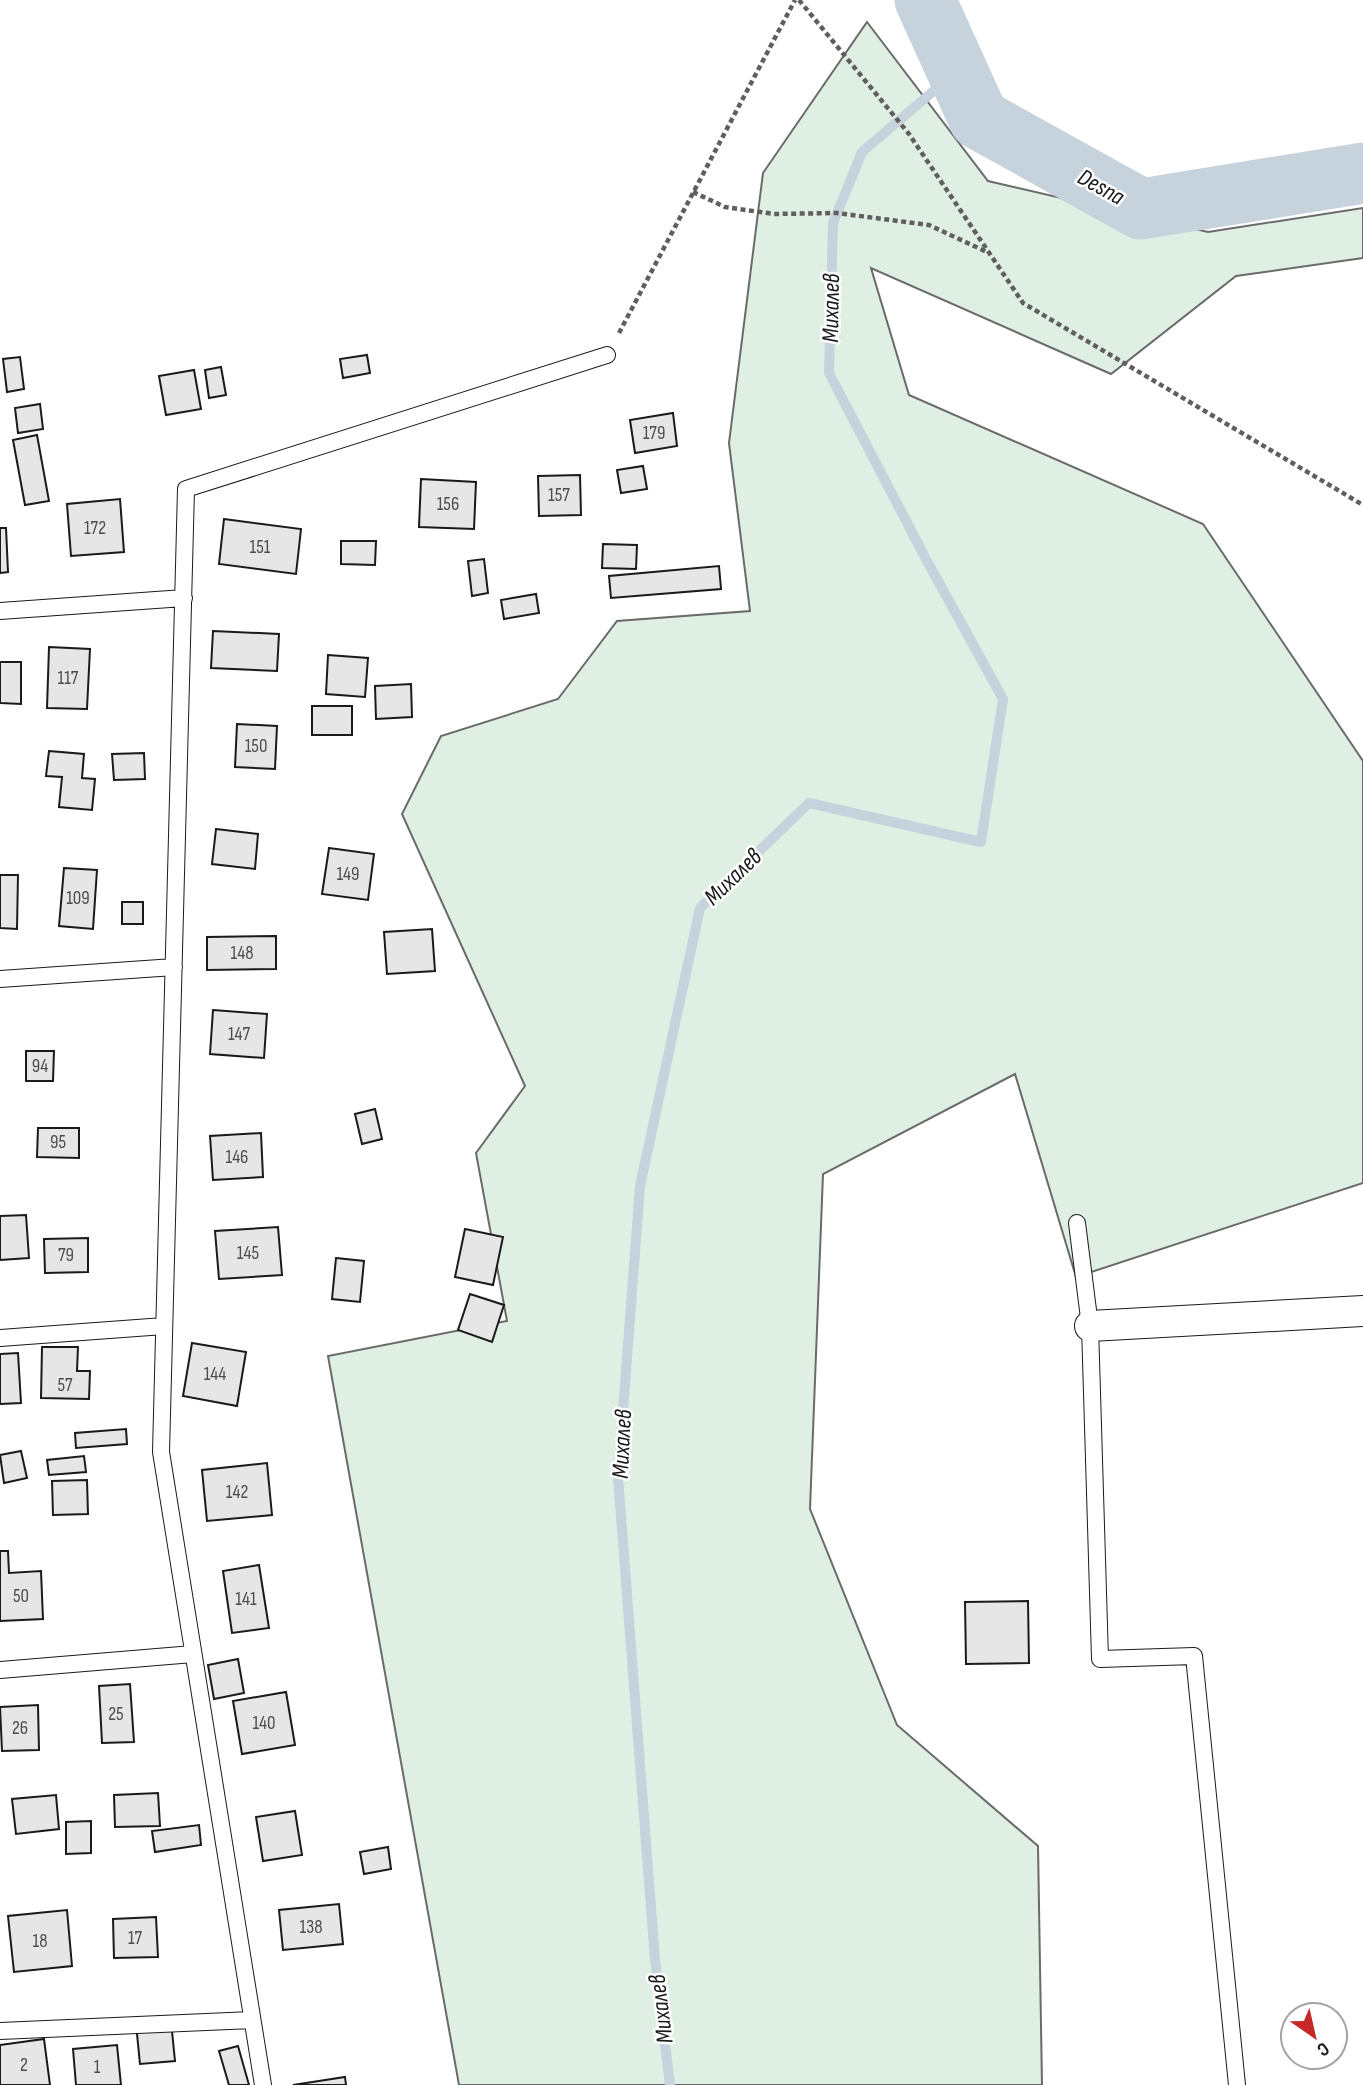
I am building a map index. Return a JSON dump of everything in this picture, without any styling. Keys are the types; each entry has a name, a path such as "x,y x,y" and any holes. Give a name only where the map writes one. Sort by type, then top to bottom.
{"street":[{"path":"1090,1326 1363,1311"}],"lane":[{"path":"263,2085 161,1452 187,489 607,355"},
{"path":"0,611 184,598"},
{"path":"0,979 174,967"},
{"path":"1077,1223 1090,1326 1100,1659 1194,1656 1237,2085"},
{"path":"0,1338 164,1326"},
{"path":"0,1670 193,1654"},
{"path":"0,2031 252,2020"}],"path":[{"path":"607,355 797,0 909,134 1023,303 1363,505"},
{"path":"693,192 725,207 774,214 837,213 929,225 990,254"}],"green space":[{"path":"867,22 988,181 1208,232 1363,208 1363,258 1236,276 1111,374 871,268 909,395 1203,524 1363,761 1363,1183 1076,1277 1015,1074 823,1174 810,1509 897,1725 1038,1846 1042,2085 459,2085 328,1356 507,1321 476,1153 525,1086 402,814 441,736 558,699 617,621 750,611 729,443 763,173"}],"building":[{"path":"367,355 370,373 343,378 340,359"},
{"path":"20,357 24,389 7,392 3,359"},
{"path":"221,367 226,395 209,398 205,370"},
{"path":"194,370 201,409 166,415 159,376"},
{"path":"40,404 43,429 18,433 15,408"},
{"path":"673,413 677,446 635,453 630,420"},
{"path":"37,435 49,501 25,505 13,440"},
{"path":"643,466 647,489 621,493 617,470"},
{"path":"580,475 581,515 539,516 538,476"},
{"path":"421,479 476,482 474,529 419,527"},
{"path":"120,499 124,552 71,556 67,504"},
{"path":"224,519 301,529 296,574 219,564"},
{"path":"0,528 6,528 8,572 0,573"},
{"path":"341,541 376,541 375,565 341,564"},
{"path":"603,544 637,545 636,569 602,568"},
{"path":"484,559 488,593 472,596 468,561"},
{"path":"719,566 721,589 611,598 609,576"},
{"path":"536,594 539,613 504,619 501,600"},
{"path":"213,631 279,634 277,671 211,668"},
{"path":"49,647 90,649 87,709 47,708"},
{"path":"328,655 368,658 365,697 326,694"},
{"path":"0,662 21,662 21,704 0,703"},
{"path":"411,684 412,717 376,719 375,686"},
{"path":"312,706 352,706 352,735 312,735"},
{"path":"237,724 277,726 275,769 235,767"},
{"path":"49,751 84,754 82,778 95,779 92,810 59,807 62,777 46,776"},
{"path":"144,753 145,779 114,780 112,754"},
{"path":"216,829 258,834 255,869 212,864"},
{"path":"329,848 374,854 368,900 322,894"},
{"path":"64,868 97,870 93,929 59,926"},
{"path":"0,875 18,875 17,929 0,928"},
{"path":"122,902 143,902 143,924 122,924"},
{"path":"432,929 435,971 387,974 384,932"},
{"path":"276,936 276,969 207,970 207,937"},
{"path":"213,1010 267,1014 264,1058 210,1054"},
{"path":"26,1051 54,1051 53,1081 26,1081"},
{"path":"375,1109 382,1139 362,1144 355,1114"},
{"path":"38,1128 79,1128 79,1158 37,1157"},
{"path":"261,1133 263,1177 213,1180 210,1136"},
{"path":"26,1215 29,1258 0,1260 0,1216"},
{"path":"278,1227 282,1275 219,1279 215,1231"},
{"path":"465,1229 503,1237 493,1285 455,1277"},
{"path":"88,1238 88,1272 45,1273 44,1239"},
{"path":"336,1258 364,1261 360,1302 332,1299"},
{"path":"470,1294 504,1305 492,1342 458,1330"},
{"path":"192,1343 246,1352 237,1406 183,1396"},
{"path":"42,1347 78,1347 77,1371 90,1371 89,1399 41,1398"},
{"path":"18,1353 21,1403 0,1404 0,1354"},
{"path":"126,1429 127,1444 76,1448 75,1433"},
{"path":"21,1451 27,1478 4,1483 0,1455"},
{"path":"84,1456 86,1472 49,1475 47,1460"},
{"path":"267,1463 272,1515 207,1521 202,1470"},
{"path":"87,1480 88,1514 53,1515 52,1481"},
{"path":"0,1551 8,1551 9,1573 41,1571 43,1619 0,1621"},
{"path":"259,1565 269,1628 232,1633 223,1571"},
{"path":"1028,1601 1029,1663 966,1664 965,1602"},
{"path":"238,1659 244,1693 214,1699 208,1665"},
{"path":"130,1684 134,1742 102,1743 99,1686"},
{"path":"286,1692 295,1745 242,1754 233,1701"},
{"path":"38,1705 39,1750 2,1751 0,1707"},
{"path":"158,1793 160,1826 115,1827 114,1795"},
{"path":"56,1795 59,1829 16,1834 12,1799"},
{"path":"295,1811 302,1855 263,1861 256,1817"},
{"path":"91,1821 91,1853 66,1854 66,1822"},
{"path":"199,1825 201,1845 155,1852 152,1831"},
{"path":"388,1847 391,1869 364,1874 360,1852"},
{"path":"339,1904 343,1944 283,1950 279,1910"},
{"path":"67,1910 72,1966 14,1972 8,1916"},
{"path":"156,1917 158,1957 114,1958 113,1919"},
{"path":"171,2021 175,2061 140,2064 136,2024"},
{"path":"44,2039 50,2085 0,2085 0,2045"},
{"path":"117,2045 121,2085 76,2085 73,2049"},
{"path":"238,2046 249,2085 229,2085 219,2051"},
{"path":"345,2077 346,2085 293,2085"}],"waterway":[{"name":"Desna","path":"925,0 979,119 1141,209 1363,173"},
{"name":"Михалев","path":"670,2085 655,1960 618,1477 640,1186 700,908 809,803 981,842 1003,699 829,373 833,223 862,152 957,71"}]}
